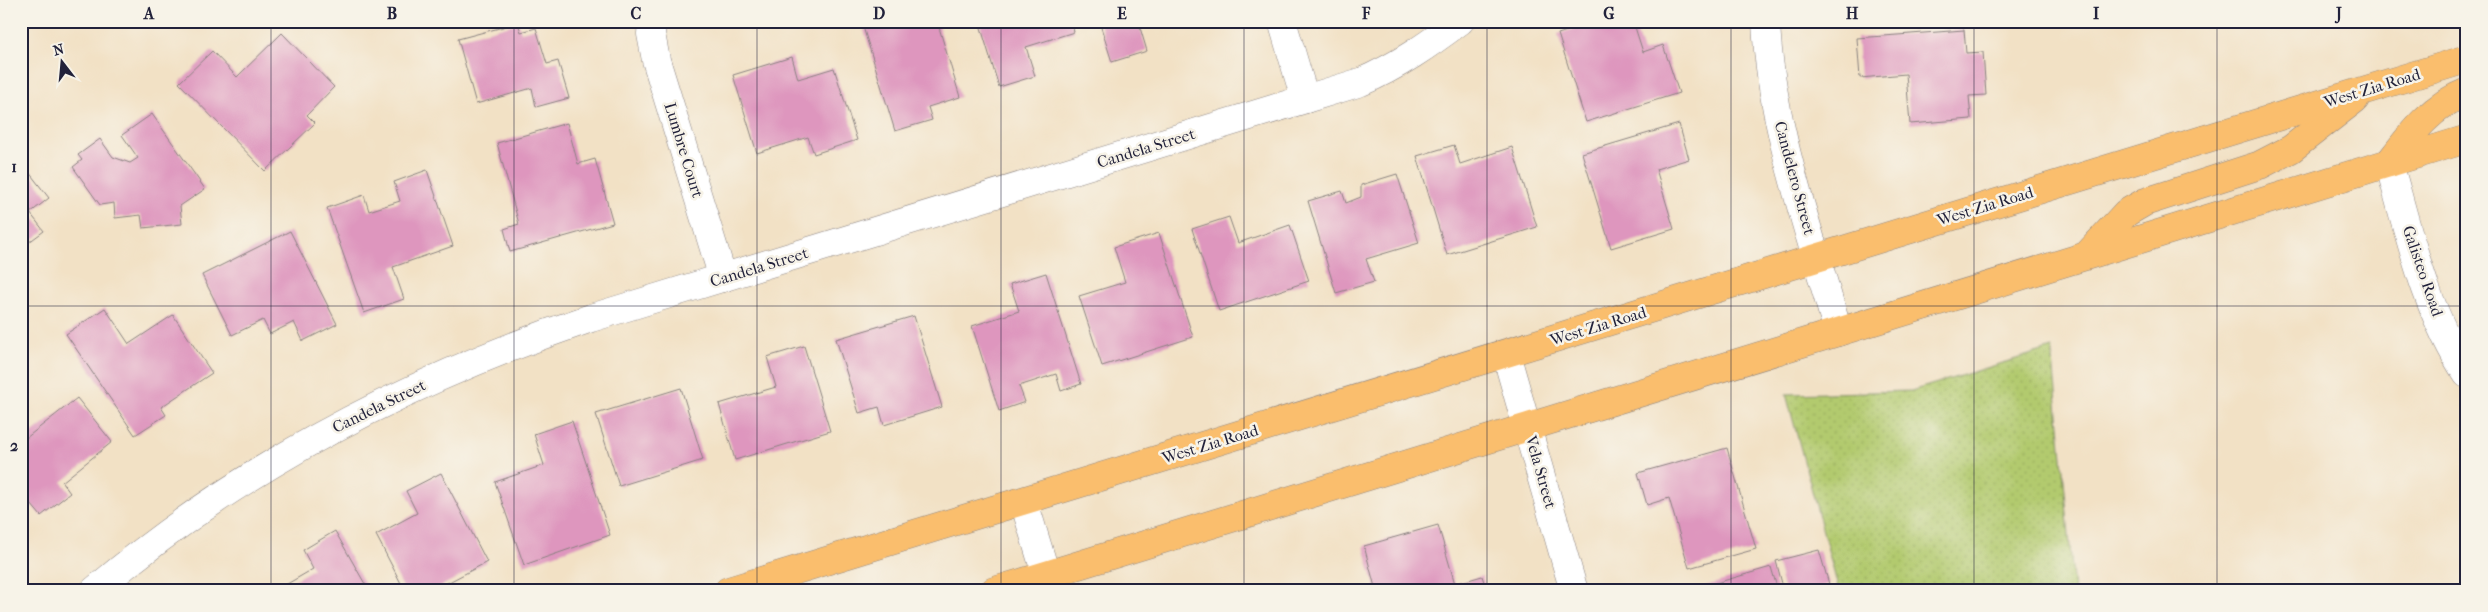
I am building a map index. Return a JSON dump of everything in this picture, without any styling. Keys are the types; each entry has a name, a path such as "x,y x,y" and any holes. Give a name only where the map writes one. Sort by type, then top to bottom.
{"main road":[{"name":"West Zia Road","path":"728,591 1024,502 2467,58"},
{"path":"2086,256 2126,213 2145,202 2260,165 2291,149 2368,89"},
{"path":"2389,163 2419,123 2439,107 2467,92"},
{"path":"994,591 1049,583 1528,427 2467,139"}],"street":[{"name":"Lumbre Court","path":"652,21 651,34 656,60 723,278"},
{"path":"1282,21 1306,99"},
{"name":"Candela Street","path":"94,591 166,533 225,493 338,425 460,367 524,341 723,278 1361,82 1391,68 1418,52 1460,21"},
{"name":"Candelero Street","path":"1766,21 1767,48 1780,134 1838,332"},
{"name":"Galisteo Road","path":"2389,163 2408,233 2432,302 2458,360 2467,374"},
{"name":"Vela Street","path":"1506,354 1574,591"},
{"path":"1024,502 1049,583"}],"green space":[{"path":"2052,348 2074,591 1839,591 1786,394 1911,391"}],"building":[{"path":"892,21 937,21 960,97 928,107 932,120 895,131 864,30"},
{"path":"979,21 1071,21 1074,32 1026,47 1035,76 999,87"},
{"path":"1099,21 1138,21 1147,51 1112,62"},
{"path":"1597,21 1633,21 1643,52 1663,45 1679,93 1586,122 1558,34"},
{"path":"518,23 521,32 536,28 547,64 558,61 569,98 536,107 532,88 476,104 458,39"},
{"path":"1964,30 1966,53 1983,52 1986,95 1969,96 1971,119 1910,124 1906,74 1860,78 1857,38"},
{"path":"282,33 334,87 307,115 315,123 265,171 179,83 212,51 237,77"},
{"path":"792,57 798,79 834,68 857,140 814,154 808,137 757,153 733,75"},
{"path":"152,114 205,189 180,206 182,224 143,228 141,215 115,218 114,203 100,205 73,167 82,160 78,155 100,139 113,157 130,163 138,158 122,135"},
{"path":"567,123 578,164 595,159 613,223 510,252 504,229 519,224 497,143"},
{"path":"1679,124 1689,159 1656,169 1674,229 1611,248 1582,153"},
{"path":"1454,145 1460,164 1512,147 1537,227 1447,255 1417,156"},
{"path":"21,162 49,198 30,213 44,231 21,248"},
{"path":"427,170 453,246 393,267 404,299 364,313 327,208 364,195 369,211 400,201 394,182"},
{"path":"1397,174 1419,243 1366,259 1374,282 1336,293 1308,201 1342,191 1346,203 1361,197 1361,185"},
{"path":"1229,217 1238,243 1290,225 1309,281 1219,311 1192,229"},
{"path":"290,231 337,324 303,341 294,322 270,334 263,320 232,335 202,275"},
{"path":"1159,233 1193,337 1102,366 1079,296 1125,282 1114,247"},
{"path":"1046,273 1081,384 1061,391 1056,374 1019,386 1025,402 999,411 972,326 1019,311 1010,284"},
{"path":"105,308 129,344 173,315 212,373 161,407 166,415 135,435 66,334"},
{"path":"914,316 942,407 884,425 879,407 859,413 836,339"},
{"path":"804,346 830,431 735,460 719,404 776,387 767,357"},
{"path":"681,388 703,460 619,486 596,414"},
{"path":"77,398 112,442 62,482 70,493 41,516 21,492 21,442"},
{"path":"572,421 610,535 524,565 495,482 544,465 534,434"},
{"path":"1727,448 1756,549 1689,568 1669,498 1647,505 1638,473"},
{"path":"441,473 487,562 432,591 405,591 376,535 417,513 406,491"},
{"path":"1438,525 1455,584 1482,576 1487,591 1376,591 1364,546"},
{"path":"335,531 369,591 275,591 313,569 303,550"},
{"path":"1819,550 1829,584 1805,591 1784,591 1776,561"},
{"path":"1771,567 1778,591 1692,591 1692,590"}]}
